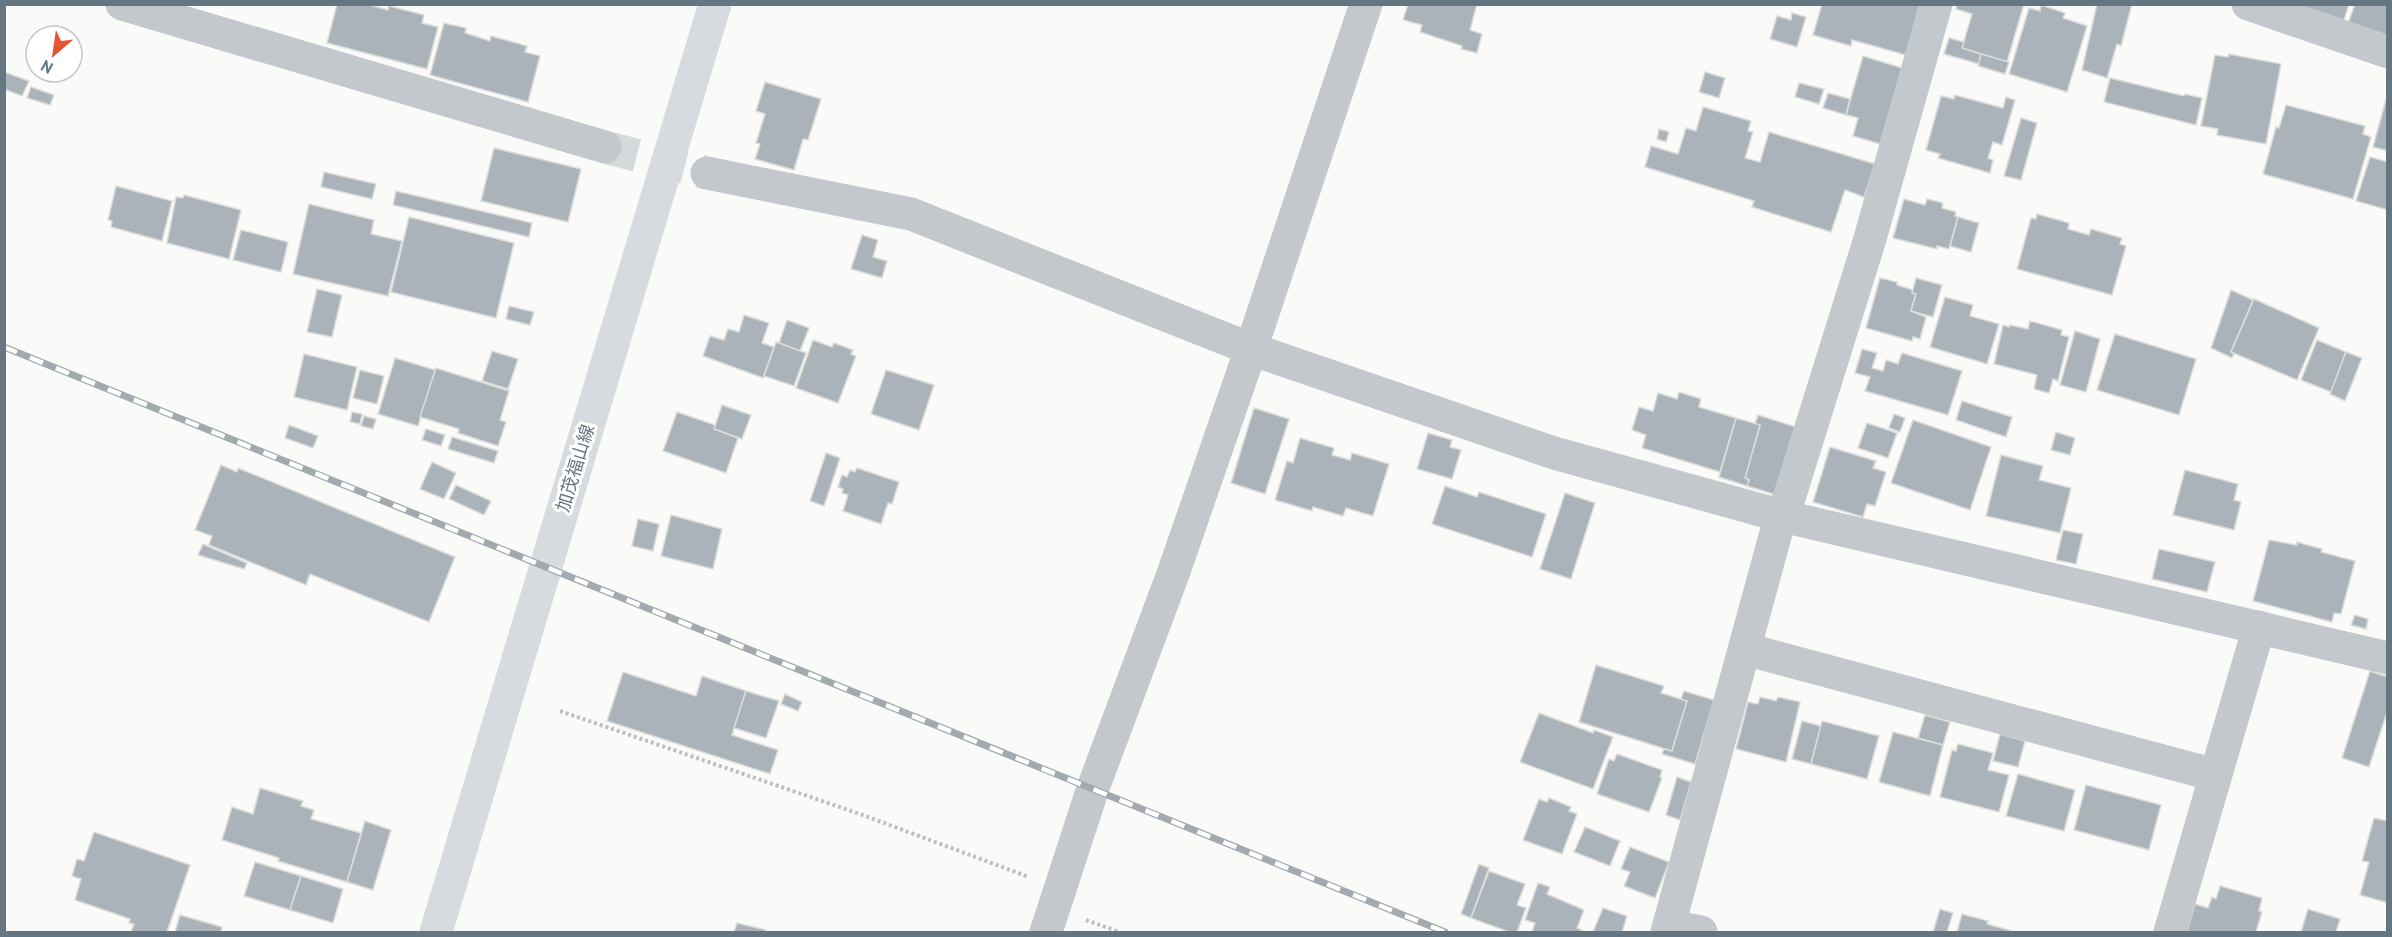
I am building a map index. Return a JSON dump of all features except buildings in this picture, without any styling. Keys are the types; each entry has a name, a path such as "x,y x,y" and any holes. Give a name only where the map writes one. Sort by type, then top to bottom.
{"main road":[{"name":"加茂福山線","path":"436,933 715,4"}],"street":[{"path":"122,4 605,147"},
{"path":"1046,933 1093,788 1173,574 1251,349 1366,4"},
{"path":"1679,930 1745,649 1777,529 1869,242 1936,4"},
{"path":"2248,4 2388,52"},
{"path":"707,172 911,214 1251,349 1554,453 1782,516 2388,658"},
{"path":"2170,933 2259,627"},
{"path":"1745,649 2215,775"}],"path":[{"path":"560,711 860,814 1061,888"}],"tunnel":[{"path":"605,147 707,173"}],"railway":[{"path":"4,347 1445,932"}]}
